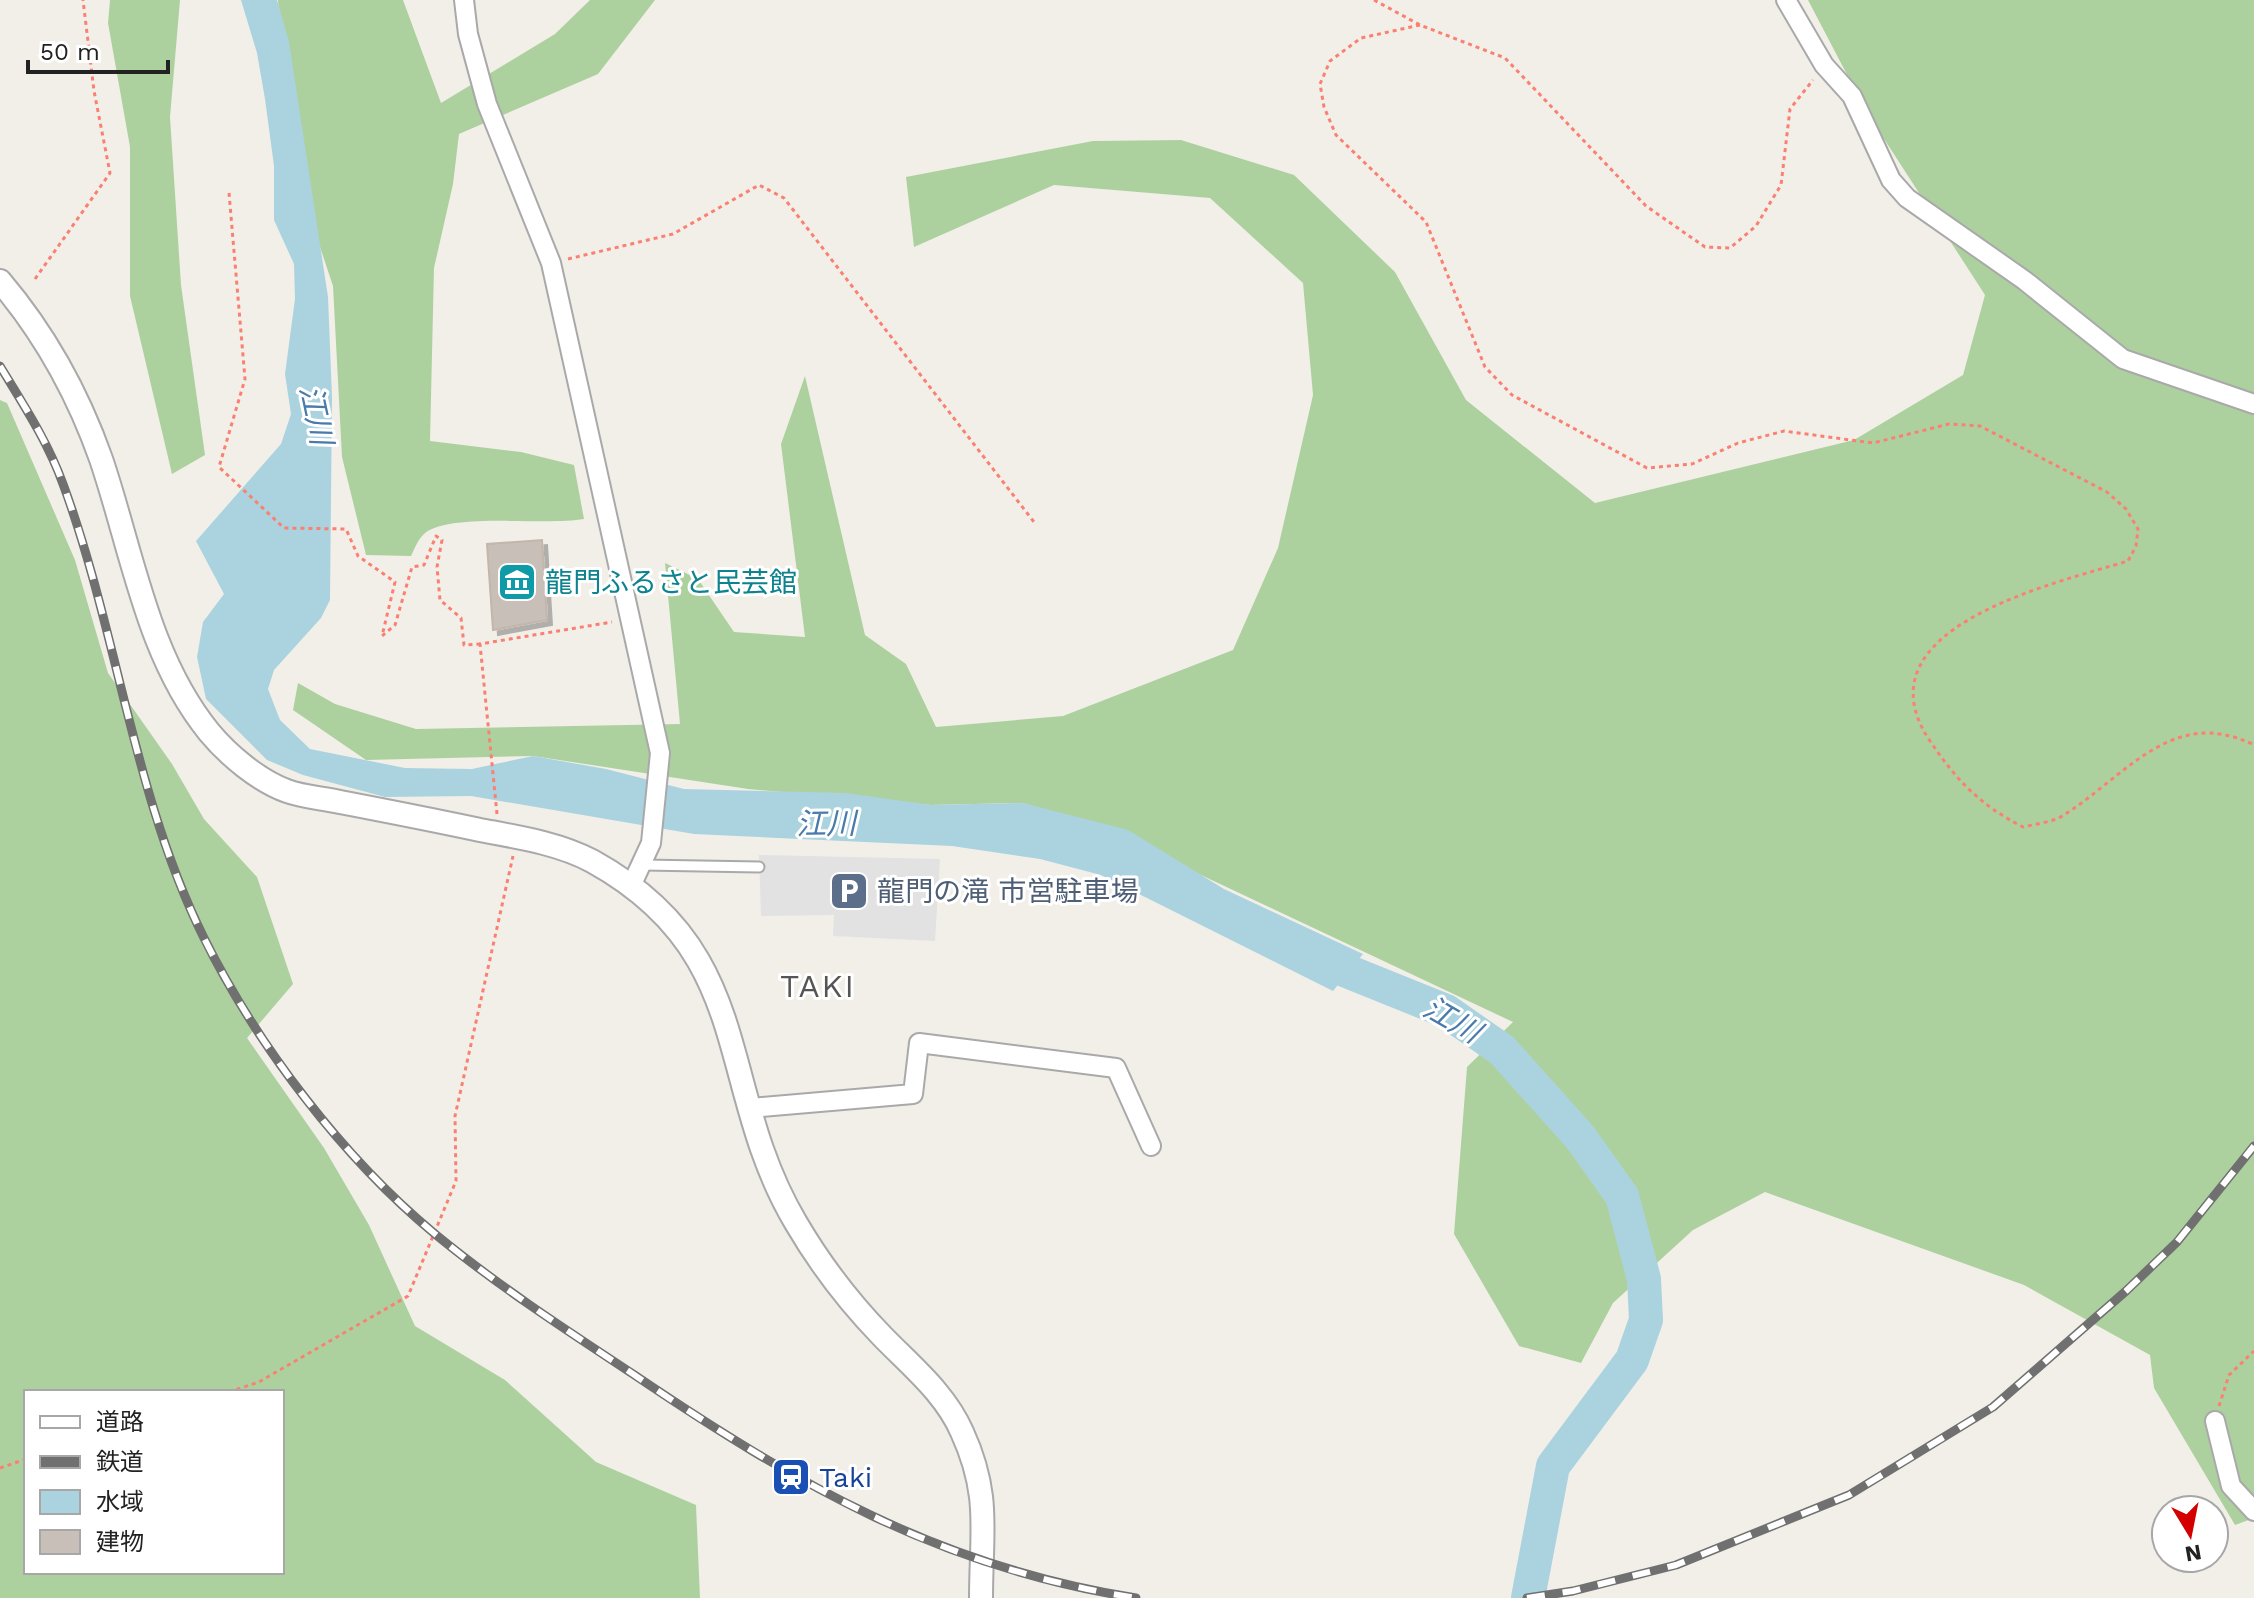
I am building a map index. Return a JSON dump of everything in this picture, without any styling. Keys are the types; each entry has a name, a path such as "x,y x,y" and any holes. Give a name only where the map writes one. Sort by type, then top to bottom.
{"street":[{"path":"464,0 468,34 487,104 551,263 598,461 629,619 660,753 651,843 638,875"},
{"path":"1786,0 1824,65 1852,96 1891,180 1907,198 2024,280 2123,359 2254,404"},
{"path":"0,281 9,304 63,369 100,457 147,610 172,672 209,732 243,765 286,791 519,837 638,875 680,930 713,984 737,1053 765,1163 795,1222 837,1286 931,1384 960,1427 979,1473 985,1519 981,1598"},
{"path":"751,1108 913,1094 919,1043 1116,1068 1151,1146"},
{"path":"2215,1421 2231,1486 2254,1511"}],"lane":[{"path":"638,875 759,867"}],"path":[{"path":"35,279 110,173 94,91 83,0"},
{"path":"1374,0 1420,25 1505,58 1646,206 1705,247 1730,248 1756,226 1781,185 1790,109 1824,65"},
{"path":"1420,25 1361,38 1330,61 1320,84 1324,107 1336,135 1426,222 1485,367 1512,395 1647,468 1692,464 1738,443 1784,431 1873,443 1949,424 1980,426 2107,492 2126,509 2138,529 2136,546 2128,561 2005,599 1956,626 1920,667 1912,694 1915,717 1952,772 1988,809 2023,827 2061,817 2157,747 2185,733 2234,735 2254,745"},
{"path":"551,263 673,234 759,185 784,198 1034,522"},
{"path":"229,193 245,379 219,467 284,528 346,529 358,556 395,582 382,636 395,625 412,567 424,565 436,536 442,540 437,567 440,600 461,618 464,645 629,619"},
{"path":"480,644 497,817"},
{"path":"235,1390 259,1382 408,1296 456,1181 455,1116 519,837"},
{"path":"2215,1421 2229,1375 2254,1351"},
{"path":"0,1468 24,1460"}],"green space":[{"path":"110,0 180,0 170,117 181,285 205,455 172,474 130,296 130,147 108,23"},
{"path":"278,0 403,0 441,103 555,34 590,0 655,0 598,74 459,134 453,184 434,268 430,441 521,452 574,465 584,519 454,523 436,527 424,534 411,556 366,555 342,457 333,286 287,148"},
{"path":"1808,0 2254,0 2254,1518 2235,1525 2230,1517 2230,1494 2217,1494 2154,1388 2150,1355 2024,1285 1765,1192 1693,1230 1613,1303 1581,1363 1519,1346 1454,1234 1467,1067 1513,1022 1201,875 1023,803 931,805 748,789 533,756 366,760 293,710 298,683 335,704 416,729 680,724 665,563 698,579 734,632 805,637 781,444 805,376 865,635 906,664 936,727 1063,716 1233,650 1278,548 1313,395 1303,283 1210,198 1054,185 914,247 906,177 1093,141 1181,140 1294,175 1395,272 1466,400 1595,503 1854,440 1963,375 1985,295 1866,111"},
{"path":"0,400 7,403 75,560 108,673 172,764 204,819 257,877 293,984 247,1038 324,1148 369,1225 415,1326 505,1380 596,1462 696,1505 700,1598 0,1598"}],"shaded area":[{"name":"龍門の滝 市営駐車場","path":"759,855 940,859 935,941 833,936 834,915 761,916"}],"water":[{"path":"241,0 277,0 289,42 328,297 332,397 330,600 321,618 274,670 268,689 280,720 310,749 405,768 472,769 533,756 606,769 684,789 846,793 931,805 1023,803 1128,830 1224,889 1363,954 1333,991 1101,875 1040,859 952,846 694,834 471,796 385,797 303,775 267,760 206,699 197,657 203,622 224,594 196,541 281,444 291,414 285,374 295,299 294,264 274,220 274,166 265,99 257,53"}],"building":[{"name":"龍門ふるさと民芸館","path":"542,540 547,620 493,630 487,544"}],"waterway":[{"name":"江川","path":"1307,955 1446,1011 1502,1050 1580,1137 1622,1196 1644,1279 1646,1320 1632,1360 1553,1466 1528,1598"}],"railway":[{"path":"0,366 43,438 63,484 82,540 160,828 204,938 225,978 276,1059 335,1135 368,1171 435,1234 507,1289 693,1414 812,1485 933,1543 1065,1584 1136,1598"},
{"path":"1527,1598 1573,1591 1676,1565 1849,1495 1993,1407 2126,1291 2177,1242 2254,1146"}],"place":[{"name":"龍門ふるさと民芸館","path":"517,582"},
{"name":"龍門の滝 市営駐車場","path":"849,891"},
{"name":"Taki","path":"791,1477"}],"district":[{"name":"TAKI","path":"818,986"}]}
